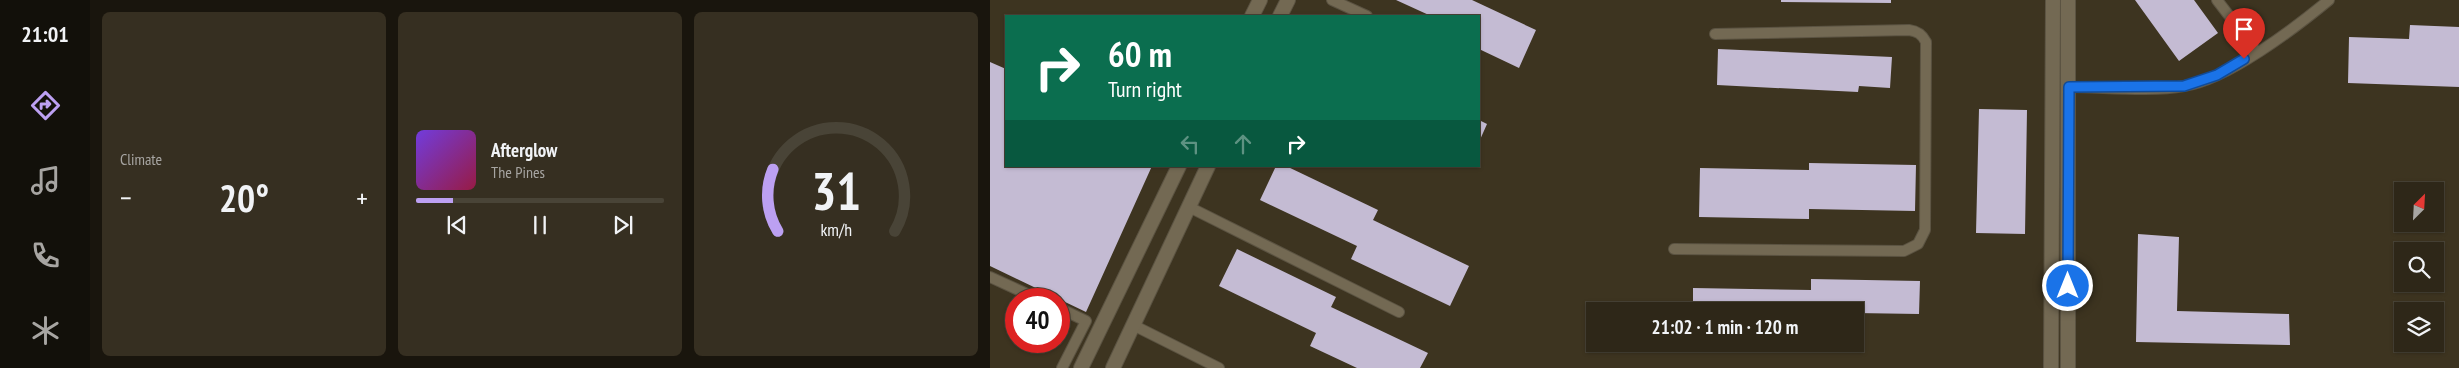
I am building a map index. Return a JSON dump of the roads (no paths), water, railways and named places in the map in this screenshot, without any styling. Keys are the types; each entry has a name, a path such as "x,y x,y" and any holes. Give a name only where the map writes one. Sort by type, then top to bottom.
{"street":[{"path":"1252,15 1260,0"},
{"path":"1280,15 1288,0"},
{"path":"2051,368 2053,0"},
{"path":"2068,0 2068,368"},
{"path":"2054,87 2069,87"},
{"path":"1082,368 1179,167"},
{"path":"1112,368 1208,167"},
{"path":"2052,287 2068,286"}],"lane":[{"path":"1332,0 1365,15"},
{"path":"2217,0 2257,52"},
{"path":"2069,87 2184,86 2217,75 2257,52 2329,0"},
{"path":"1674,249 1904,251 1918,244 1925,230 1926,42 1923,37 1909,30 1714,34"},
{"path":"1189,207 1399,312"},
{"path":"990,277 1014,288"},
{"path":"1070,313 1086,321 1070,352"},
{"path":"1133,325 1219,368"},
{"path":"1062,368 1070,353"}]}
